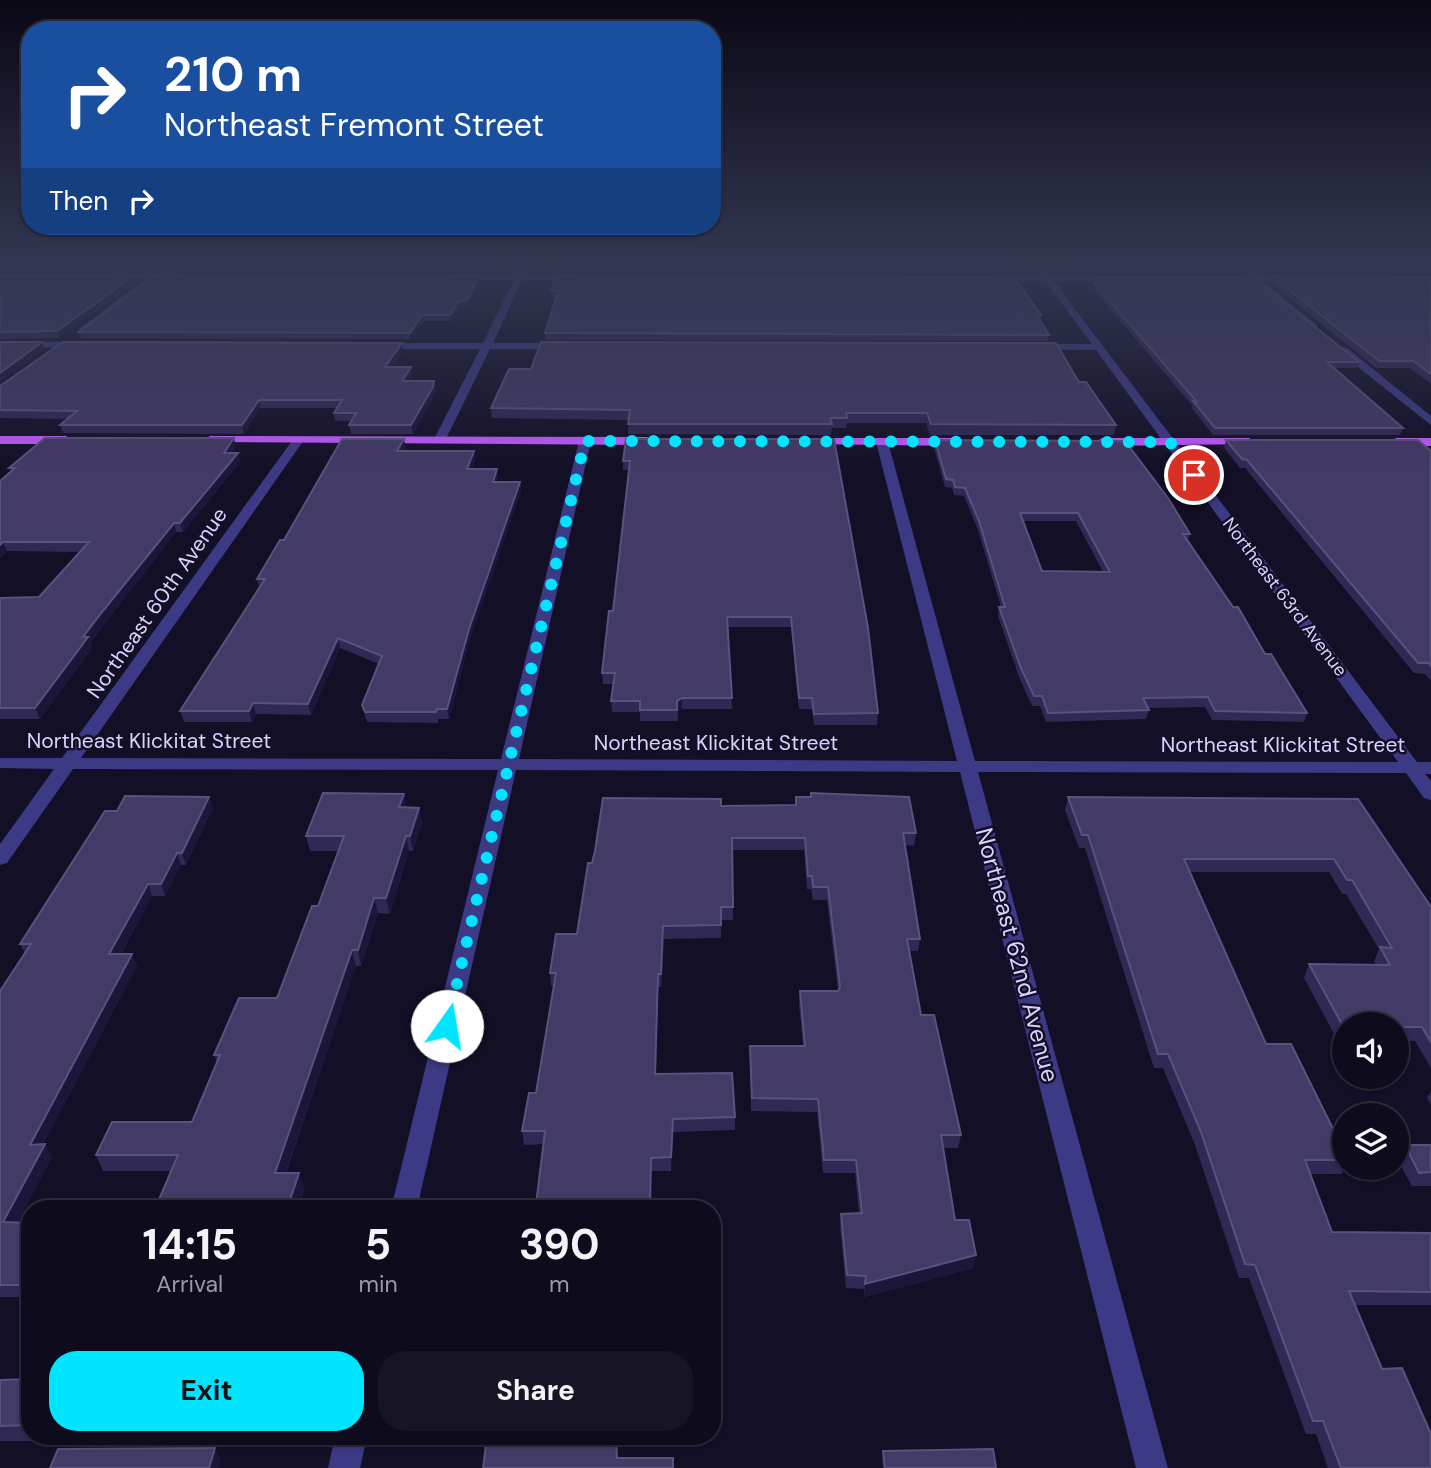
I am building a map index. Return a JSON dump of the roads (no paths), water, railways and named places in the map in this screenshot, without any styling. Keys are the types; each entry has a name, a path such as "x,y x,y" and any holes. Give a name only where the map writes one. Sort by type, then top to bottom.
{"main road":[{"path":"3,442 81,440"},
{"path":"203,440 666,442"},
{"path":"801,442 978,442"},
{"path":"1087,442 1266,442"},
{"path":"1376,442 1431,442"}],"street":[{"path":"41,360 75,335"},
{"path":"439,441 491,335"},
{"name":"Northeast 63rd Avenue","path":"1089,335 1431,794"},
{"path":"0,344 103,345"},
{"path":"1337,345 1431,422"},
{"path":"363,346 569,346"},
{"path":"1021,346 1098,347"},
{"name":"Northeast 60th Avenue","path":"0,858 298,440"},
{"path":"406,1200 585,441"},
{"name":"Northeast 62nd Avenue","path":"882,442 1152,1468"},
{"name":"Northeast Klickitat Street","path":"0,763 1431,768"},
{"path":"344,1468 349,1445"}]}
